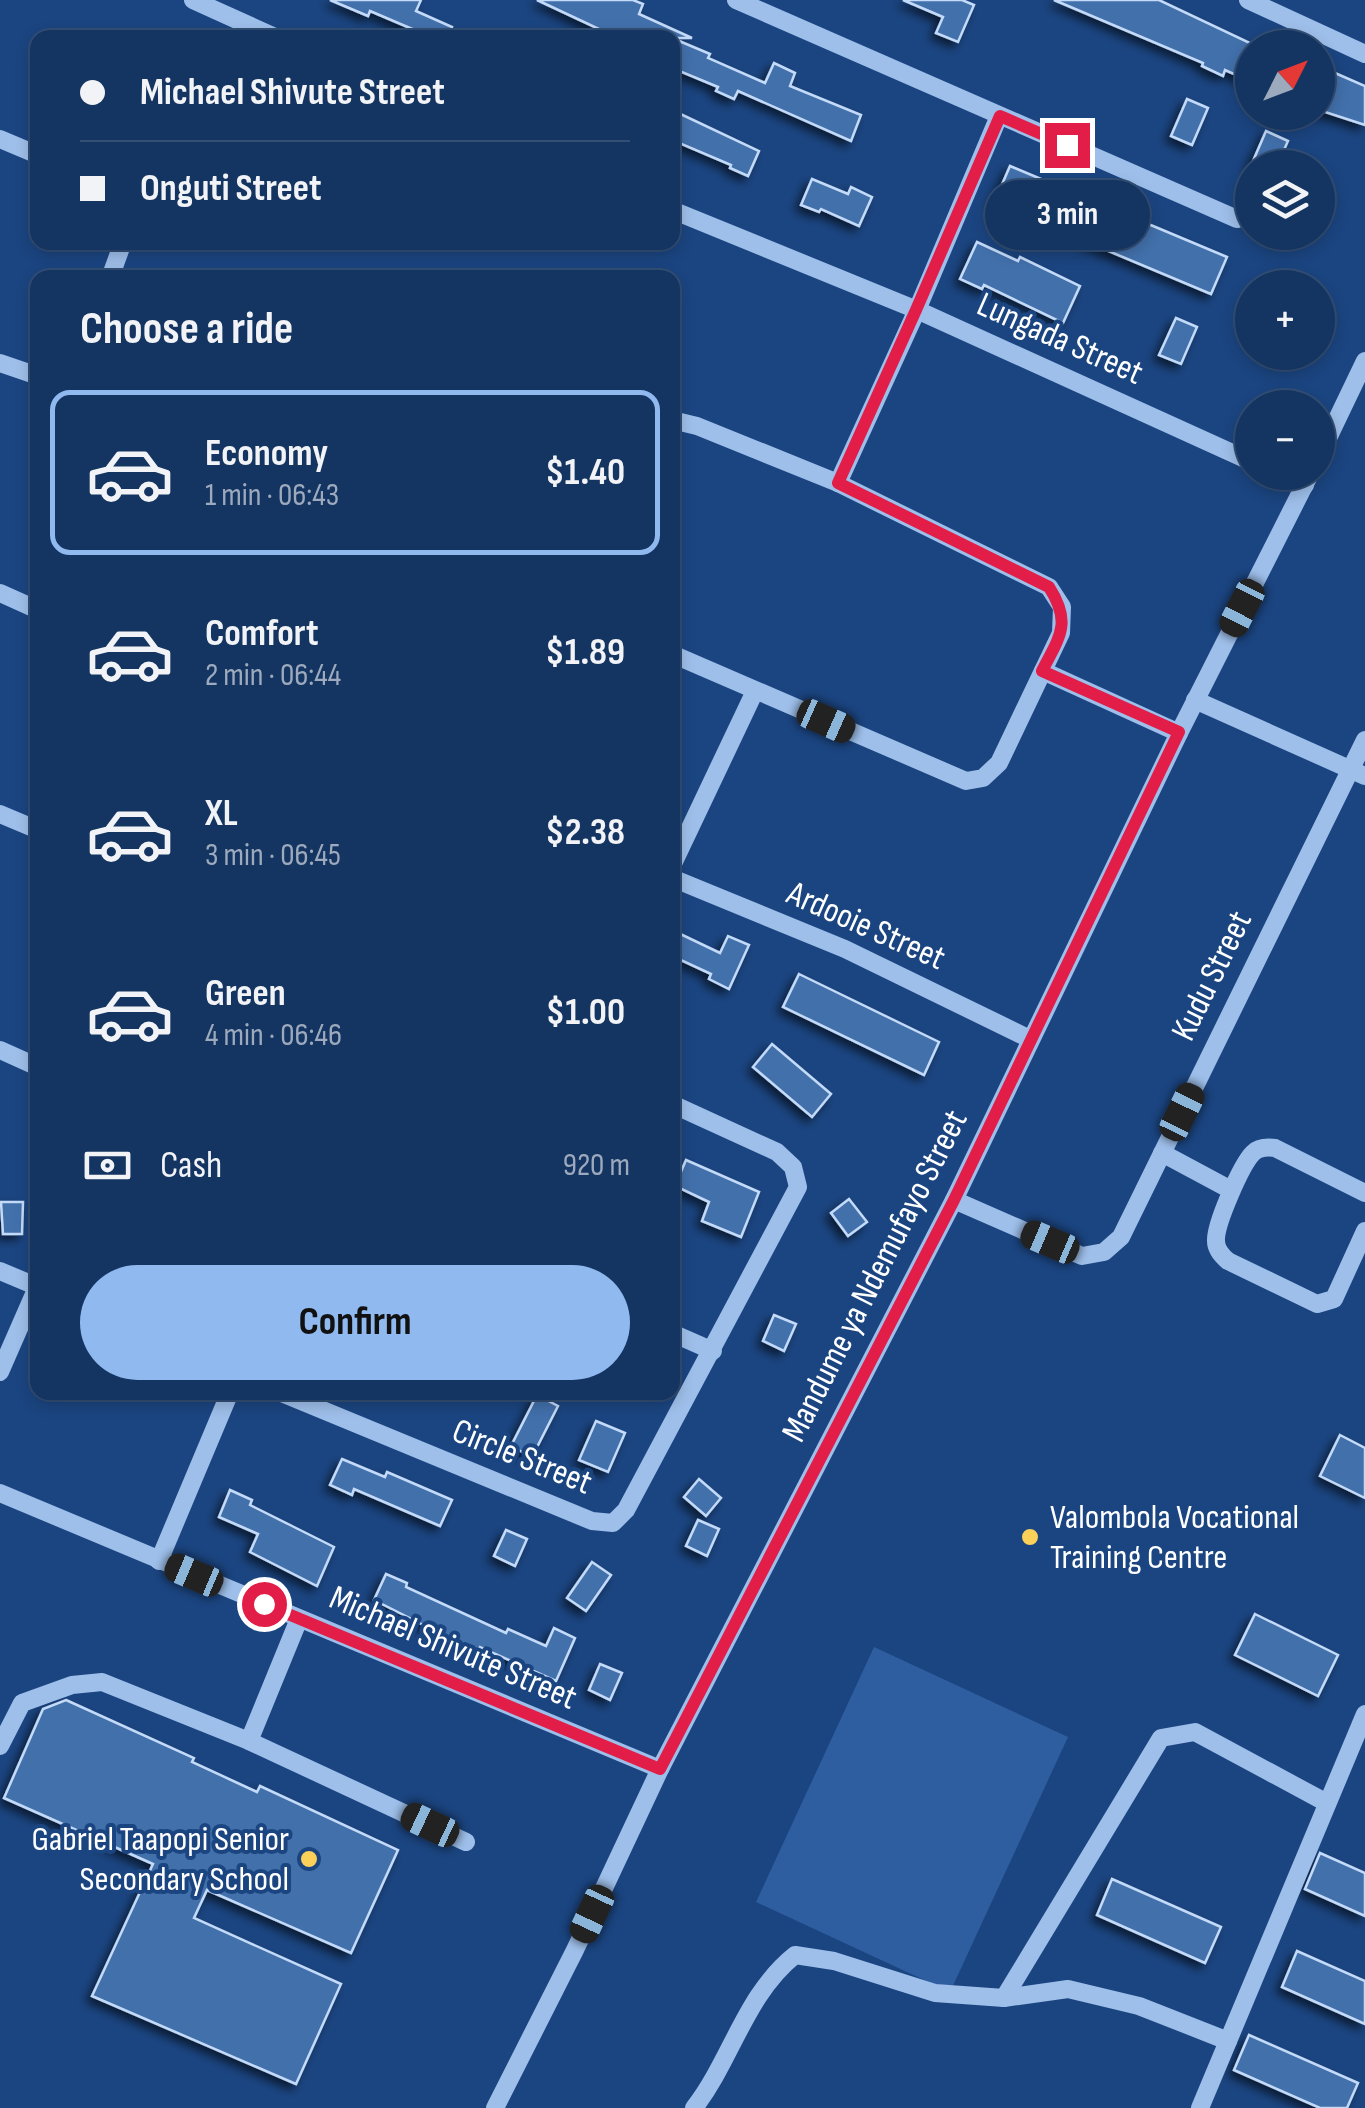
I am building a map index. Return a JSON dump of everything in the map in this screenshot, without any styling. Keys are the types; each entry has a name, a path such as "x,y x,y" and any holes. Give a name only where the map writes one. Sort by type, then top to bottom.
{"street":[{"path":"194,0 260,30"},
{"path":"736,0 1235,218"},
{"path":"1248,0 1365,54"},
{"path":"838,483 1000,116"},
{"path":"0,139 30,152"},
{"name":"Lungada Street","path":"680,213 916,310 1235,454"},
{"path":"1335,423 1365,361"},
{"path":"0,362 30,373"},
{"path":"680,422 838,483 1049,587 1062,607 1061,632 999,763 983,778 966,781 680,657"},
{"name":"Mandume ya Ndemufayo Street","path":"495,2108 660,1769 954,1200 1179,732 1302,490"},
{"path":"0,594 30,607"},
{"path":"1042,671 1179,732"},
{"path":"680,849 755,690"},
{"path":"1196,700 1358,773"},
{"name":"Kudu Street","path":"954,1200 1082,1256 1104,1252 1122,1237 1358,773 1365,740"},
{"path":"0,814 30,827"},
{"name":"Ardooie Street","path":"680,881 845,949 1030,1039"},
{"path":"0,1050 30,1063"},
{"name":"Circle Street","path":"297,1400 592,1521 613,1523 626,1510 798,1187 793,1167 777,1152 680,1108"},
{"path":"1365,1193 1275,1148 1265,1147 1253,1152 1231,1190 1216,1241 1220,1254 1228,1261 1317,1304 1334,1299 1365,1231"},
{"path":"1162,1154 1231,1190"},
{"path":"0,1271 30,1283"},
{"path":"0,1372 30,1302"},
{"path":"680,1337 713,1351"},
{"path":"159,1561 227,1400"},
{"name":"Michael Shivute Street","path":"0,1494 660,1769"},
{"path":"249,1741 299,1618"},
{"path":"0,1746 22,1703 72,1685 102,1682 249,1741 466,1842"},
{"path":"1200,2108 1365,1714"},
{"path":"1004,1998 1161,1738 1196,1732 1327,1803"},
{"path":"694,2108 776,1970 795,1955 834,1960 935,1993 1004,1998 1068,1989 1139,2006 1228,2041"}],"shaded area":[{"path":"874,1647 1068,1737 950,1992 756,1902"}],"building":[{"path":"330,0 421,0 416,11 452,27 415,30 370,11 368,16"},
{"path":"537,0 633,0 643,4 639,14 674,30 601,30"},
{"path":"903,0 962,0 974,5 958,42 936,33 943,17"},
{"path":"1054,0 1159,0 1235,36 1235,74 1225,70 1223,76 1202,66 1203,63"},
{"path":"680,41 765,83 774,63 795,73 790,86 861,115 851,141 738,91 734,99 716,91 718,87 680,71"},
{"path":"1335,73 1365,86 1365,125 1335,115"},
{"path":"1187,99 1208,108 1192,145 1171,136"},
{"path":"680,114 759,151 748,176 730,168 731,165 680,143"},
{"path":"1266,131 1288,141 1284,150 1258,150"},
{"path":"1010,166 1227,257 1211,294 994,203"},
{"path":"812,179 848,194 851,187 872,197 859,226 821,209 819,212 801,205"},
{"path":"977,242 1018,261 1020,257 1080,286 1063,323 984,285 982,289 960,279"},
{"path":"1176,318 1197,327 1181,364 1159,355"},
{"path":"680,934 720,953 728,936 749,945 729,989 709,979 711,974 680,960"},
{"path":"799,974 939,1042 924,1075 783,1007"},
{"path":"772,1044 831,1094 812,1117 753,1067"},
{"path":"686,1160 759,1192 741,1237 702,1221 709,1202 680,1188"},
{"path":"849,1199 867,1222 848,1236 831,1213"},
{"path":"1,1202 23,1202 22,1234 3,1234"},
{"path":"774,1315 796,1324 784,1351 763,1341"},
{"path":"534,1400 558,1406 532,1457 511,1446"},
{"path":"596,1421 625,1433 608,1472 579,1460"},
{"path":"1340,1435 1365,1448 1365,1498 1320,1476"},
{"path":"342,1459 385,1477 387,1472 452,1500 440,1526 354,1489 352,1495 330,1485"},
{"path":"699,1479 721,1498 706,1516 684,1497"},
{"path":"230,1490 252,1500 250,1505 334,1547 317,1586 250,1552 258,1534 219,1517"},
{"path":"698,1520 719,1529 707,1556 686,1546"},
{"path":"506,1530 527,1539 515,1566 494,1556"},
{"path":"592,1562 611,1575 586,1611 567,1598"},
{"path":"386,1574 506,1633 508,1629 546,1646 554,1628 575,1638 556,1681 480,1647 477,1652 374,1600"},
{"path":"1255,1614 1338,1655 1318,1696 1235,1655"},
{"path":"600,1664 622,1673 610,1700 589,1690"},
{"path":"66,1700 194,1758 192,1762 257,1792 260,1786 398,1850 351,1953 207,1890 194,1918 341,1984 296,2084 92,1996 153,1864 4,1798 43,1709"},
{"path":"1320,1853 1365,1873 1365,1916 1305,1889"},
{"path":"1112,1879 1221,1927 1205,1963 1097,1915"},
{"path":"1297,1951 1365,1981 1365,2024 1282,1987"},
{"path":"1249,2035 1358,2083 1347,2108 1320,2108 1234,2070"}],"place":[{"name":"Valombola Vocational Training Centre","path":"1030,1537"},
{"name":"Gabriel Taapopi Senior Secondary School","path":"309,1859"}],"route":[{"path":"264,1604 660,1769 954,1200 1179,732 1042,671 1061,632 1062,607 1049,587 838,483 1000,116 1067,145"}]}
